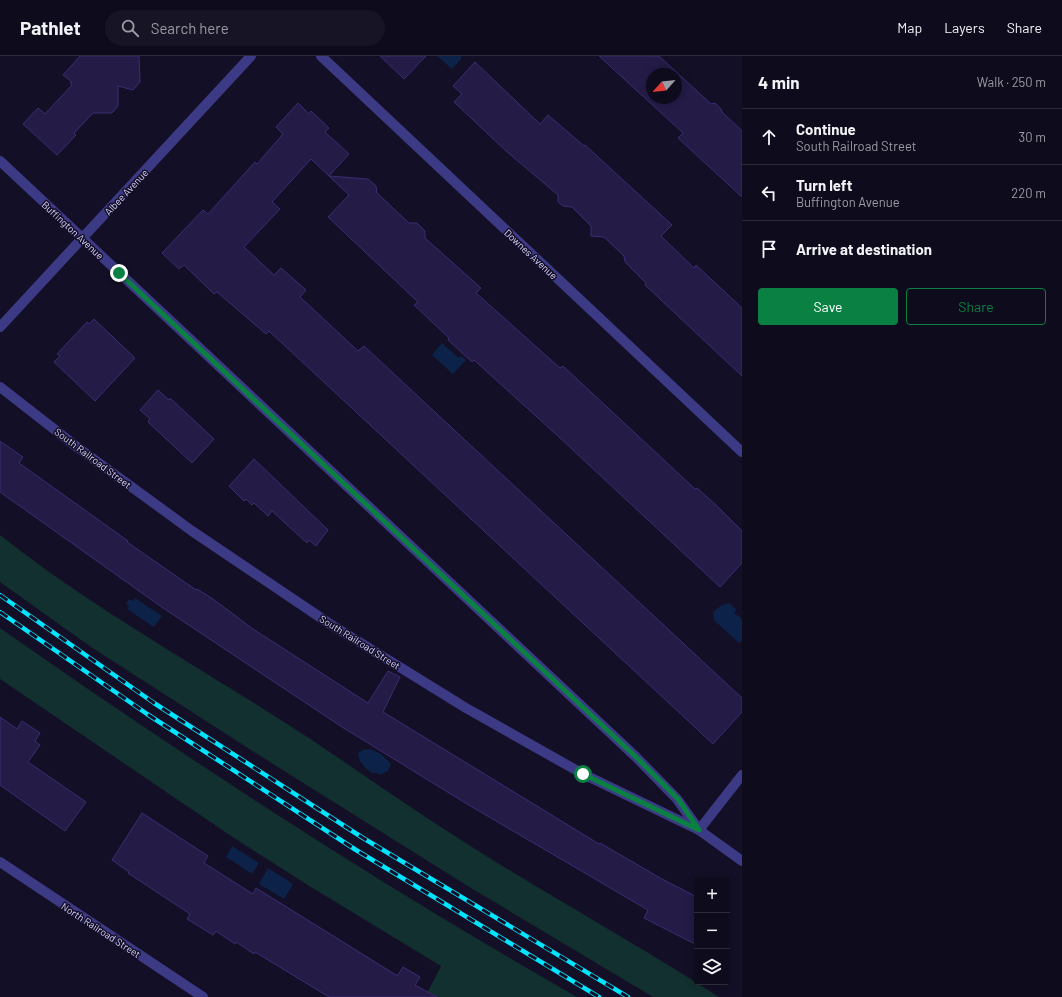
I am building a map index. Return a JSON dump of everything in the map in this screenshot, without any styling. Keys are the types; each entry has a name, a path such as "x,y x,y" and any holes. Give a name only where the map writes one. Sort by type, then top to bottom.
{"street":[{"name":"Albee Avenue","path":"0,327 251,56"},
{"name":"Downes Avenue","path":"321,56 742,452"},
{"name":"Buffington Avenue","path":"0,161 636,757 678,799 699,830"},
{"name":"South Railroad Street","path":"0,387 77,447 192,531 330,624 466,708 583,774 699,830 742,861"},
{"path":"699,830 742,775"},
{"name":"North Railroad Street","path":"0,862 203,997"}],"green space":[{"path":"0,535 66,584 295,729 478,851 694,982 694,985 700,985 719,997 653,997 466,885 262,757 91,647 0,582"},
{"path":"0,628 141,725 284,819 430,910 577,997 425,997 441,966 306,884 231,836 0,679"}],"water":[{"path":"437,56 461,56 461,59 452,69"},
{"path":"442,343 459,358 461,356 466,360 453,374 432,355"},
{"path":"135,598 162,616 154,627 127,609 129,606 126,604 129,599 133,601"},
{"path":"730,603 736,610 734,613 742,619 742,641 739,643 714,620 713,612 722,605"},
{"path":"370,749 381,754 391,764 388,771 380,775 378,773 372,773 362,764 359,760 358,753 363,750"},
{"path":"232,846 259,863 252,874 226,857"},
{"path":"268,868 293,884 284,899 259,884"}],"building":[{"path":"80,56 139,56 140,82 133,90 118,86 118,106 112,113 93,113 74,133 76,135 57,155 23,124 38,108 45,114 72,85 70,83 72,82 63,75"},
{"path":"380,56 426,56 404,79"},
{"path":"599,56 659,56 672,68 646,68 646,99"},
{"path":"475,62 540,124 548,115 584,146 585,145 672,225 661,236 694,268 696,265 742,308 742,376 645,285 646,283 625,262 624,256 604,237 591,236 591,226 572,207 563,206 558,202 558,195 506,151 454,102 462,94 453,86"},
{"path":"682,77 711,104 715,103 722,112 742,131 742,197 678,138 683,133 651,104 682,104"},
{"path":"298,103 309,114 311,111 329,128 325,132 349,154 329,176 368,179 376,186 377,193 409,223 417,223 425,231 425,238 481,288 476,293 560,368 563,366 695,489 697,488 716,505 742,531 742,563 720,587 559,437 474,360 472,362 448,340 449,338 414,305 418,302 328,217 349,195 311,159 272,202 280,209 244,247 274,275 281,268 306,290 300,297 358,351 364,346 742,698 742,712 713,744 269,331 266,334 217,292 214,294 184,265 179,269 162,253 203,210 208,214 255,162 257,164 283,134 276,127"},
{"path":"94,319 135,358 95,401 54,362 60,356 57,354 87,322 89,324"},
{"path":"158,390 169,400 170,398 214,439 192,463 148,422 150,419 140,410"},
{"path":"0,441 23,457 19,463 128,541 127,542 196,590 197,589 213,599 253,629 368,703 388,671 400,677 383,712 599,844 600,843 662,879 694,895 694,943 644,918 648,910 467,804 342,727 163,608 0,492"},
{"path":"254,459 328,530 316,546 309,540 307,543 272,511 268,516 254,503 252,505 246,499 244,501 229,486"},
{"path":"0,717 17,729 22,721 40,733 35,741 40,745 28,762 86,802 65,831 0,785"},
{"path":"142,813 208,856 204,863 253,894 256,888 396,975 398,975 403,967 420,977 415,985 437,997 329,997 255,952 254,954 236,942 235,944 216,931 213,935 187,919 190,914 128,873 129,872 112,860"}],"railway":[{"path":"0,595 154,703 363,838 628,997"},
{"path":"0,612 147,714 356,850 599,997"}],"route":[{"path":"119,273 636,757 678,799 699,830 583,774"}]}
